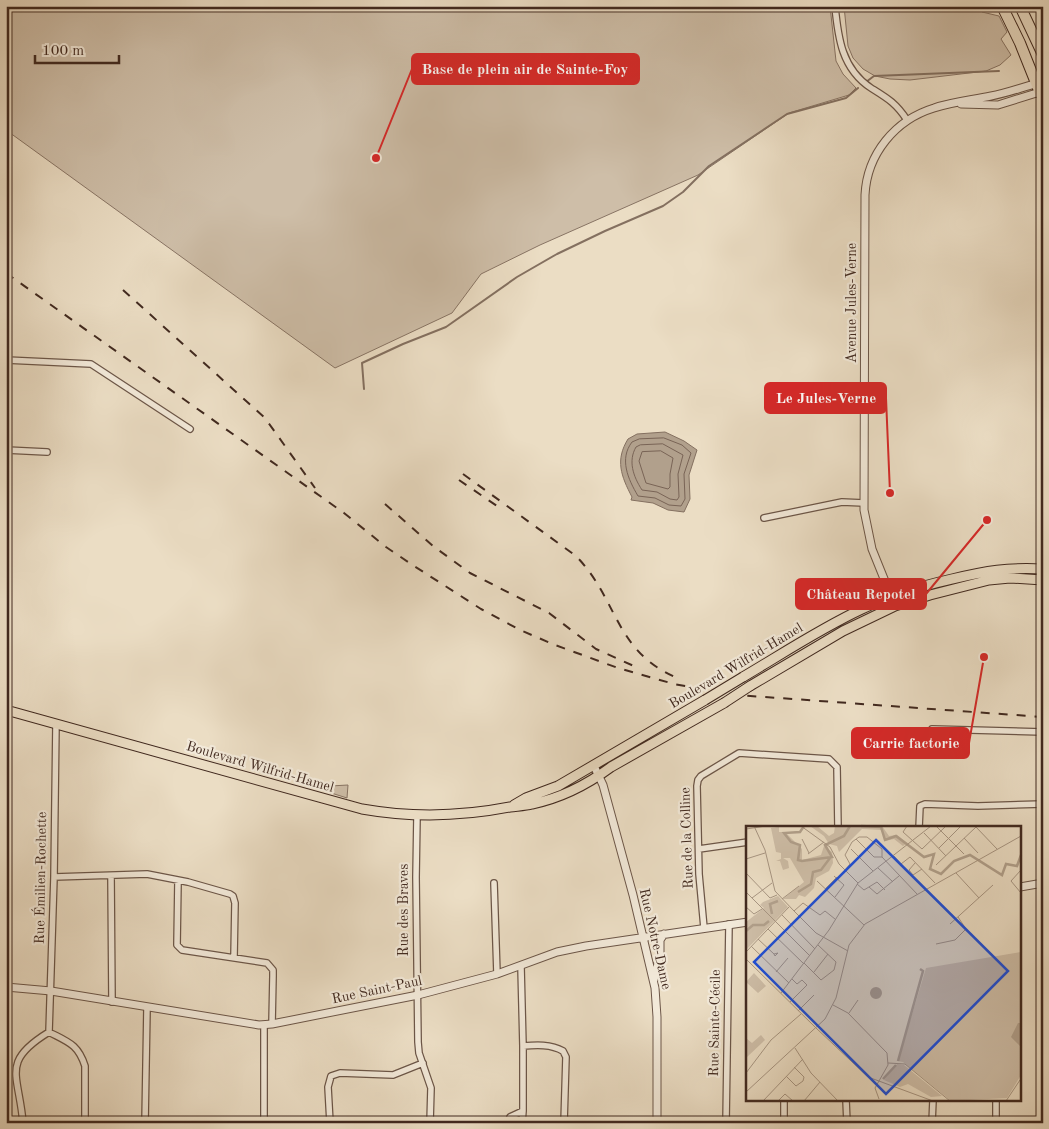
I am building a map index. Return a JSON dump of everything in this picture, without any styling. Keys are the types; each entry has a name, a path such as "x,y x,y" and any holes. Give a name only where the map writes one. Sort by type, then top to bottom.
{"highway":[{"path":"1002,6 1040,87"},
{"path":"1020,6 1043,55"},
{"path":"1031,28 1043,44"}],"main road":[{"name":"Boulevard Wilfrid-Hamel","path":"512,807 526,798 558,786 594,766 834,623 861,609 928,584 996,569 1043,568"},
{"name":"Boulevard Wilfrid-Hamel","path":"6,710 362,809 417,816 478,813 532,804 566,794 724,703 851,626 895,606 976,583 1010,578 1043,580"}],"street":[{"path":"835,6 840,42 849,65 866,84 895,104 907,120"},
{"name":"Avenue Jules-Verne","path":"895,606 870,543 864,502 865,189 869,170 879,148 907,120 933,108 1040,87"},
{"path":"6,360 91,364 190,429"},
{"path":"6,450 47,452"},
{"path":"764,518 842,502 864,502"},
{"name":"Rue Émilien-Rochette","path":"49,1032 56,724"},
{"path":"932,729 1043,732"},
{"name":"Rue de la Colline","path":"704,928 699,874 698,780 701,776 739,753 832,760 837,767 838,826"},
{"name":"Rue Notre-Dame","path":"594,766 599,776 633,895 654,983 657,1017 657,1123"},
{"path":"920,826 920,806 925,804 978,806 1043,804"},
{"name":"Rue des Braves","path":"417,816 418,1042 422,1063 431,1088 430,1123"},
{"path":"699,849 746,842"},
{"path":"54,877 147,874 188,882 233,896 235,903 234,957"},
{"path":"111,876 112,1002"},
{"path":"178,880 176,945 182,950 267,963 273,970 272,1024"},
{"path":"494,883 497,974"},
{"path":"1022,887 1043,883"},
{"name":"Rue Saint-Paul","path":"6,986 50,991 147,1008 264,1025 418,995 521,967 557,952 746,922"},
{"name":"Rue Sainte-Cécile","path":"726,1123 729,924"},
{"path":"654,983 660,955 660,940 664,934"},
{"path":"521,967 522,1123"},
{"path":"145,1123 147,1008"},
{"path":"264,1025 264,1123"},
{"path":"23,1123 22,1106 15,1081 14,1067 22,1050 49,1032 65,1039 78,1049 83,1058 85,1066 85,1123"},
{"path":"523,1046 537,1045 557,1048 563,1051 566,1057 564,1123"},
{"path":"330,1123 328,1087 332,1076 340,1073 393,1074 422,1063"},
{"path":"784,1102 784,1123"},
{"path":"846,1102 846,1123"},
{"path":"932,1102 932,1123"},
{"path":"996,1102 996,1123"},
{"path":"508,1123 510,1117 522,1111"}],"shaded area":[{"path":"6,6 830,6 836,61 843,74 856,88 849,95 789,113 698,175 540,245 481,274 452,313 335,368 6,130"},
{"path":"844,6 979,6 982,12 999,16 1007,32 1001,39 1011,55 1000,65 986,71 910,80 875,76 863,69 853,58 848,46"},
{"path":"348,785 347,798 328,792 330,786"}],"water":[{"path":"665,432 697,450 689,475 690,499 684,512 668,510 653,503 631,500 632,497 622,475 622,454 628,439 637,434"}],"waterway":[{"path":"866,82 874,76 999,71"},
{"path":"364,389 362,363 446,327 517,277 557,254 663,206 683,192 709,166 787,114 846,98 858,88"}],"railway":[{"path":"6,273 344,513 386,547 411,564 481,609 520,630 555,645 618,668 674,684 737,695 1043,717"},
{"path":"123,290 265,418 315,488"},
{"path":"463,474 576,556 601,590 629,640 642,655 658,668 680,679"},
{"path":"459,480 497,506"},
{"path":"385,504 433,546 470,573 549,613 596,649 636,667"}],"place":[{"name":"Base de plein air de Sainte-Foy","path":"376,158"},
{"name":"Le Jules-Verne","path":"890,493"},
{"name":"Château Repotel","path":"987,520"},
{"name":"Carrie factorie","path":"984,657"}]}
